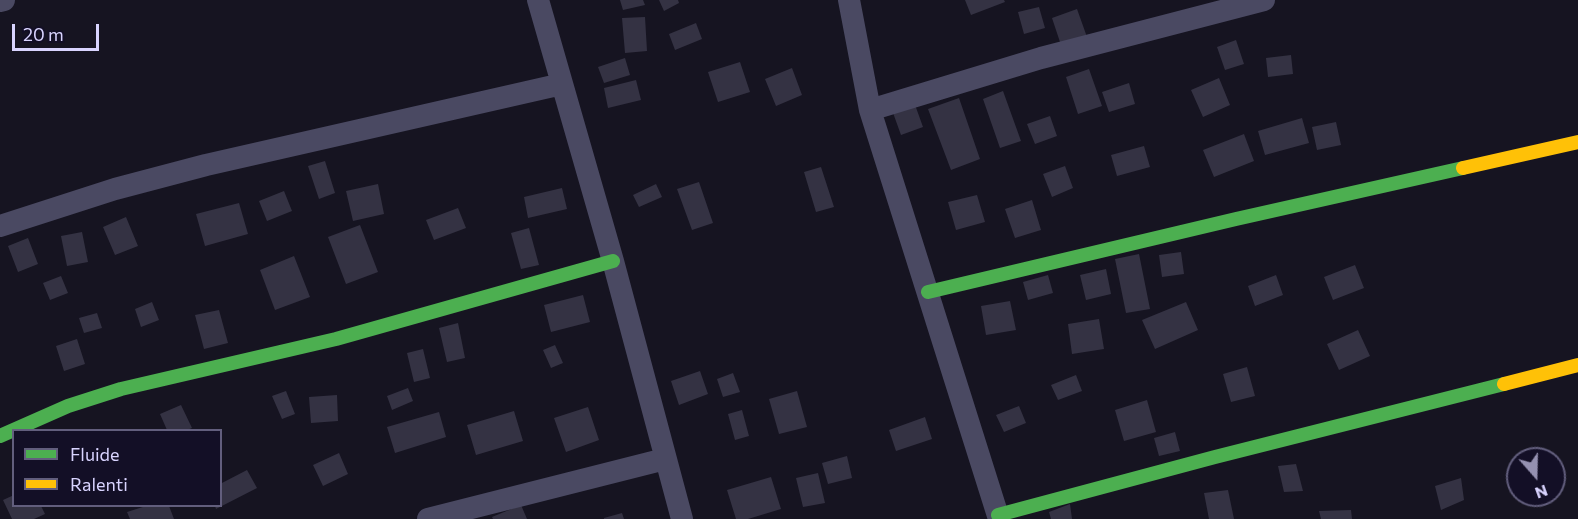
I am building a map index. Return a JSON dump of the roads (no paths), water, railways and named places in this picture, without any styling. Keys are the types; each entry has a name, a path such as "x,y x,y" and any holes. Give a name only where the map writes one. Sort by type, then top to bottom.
{"street":[{"path":"538,0 613,261 682,519"},
{"path":"849,0 870,110 999,517 1215,457 1578,365"},
{"path":"870,110 1041,58 1264,0"},
{"path":"0,226 114,189 206,165 562,84"},
{"path":"928,292 1236,219 1578,142"},
{"path":"16,429 68,406 121,389 336,339 613,261"},
{"path":"428,519 665,459"}]}
